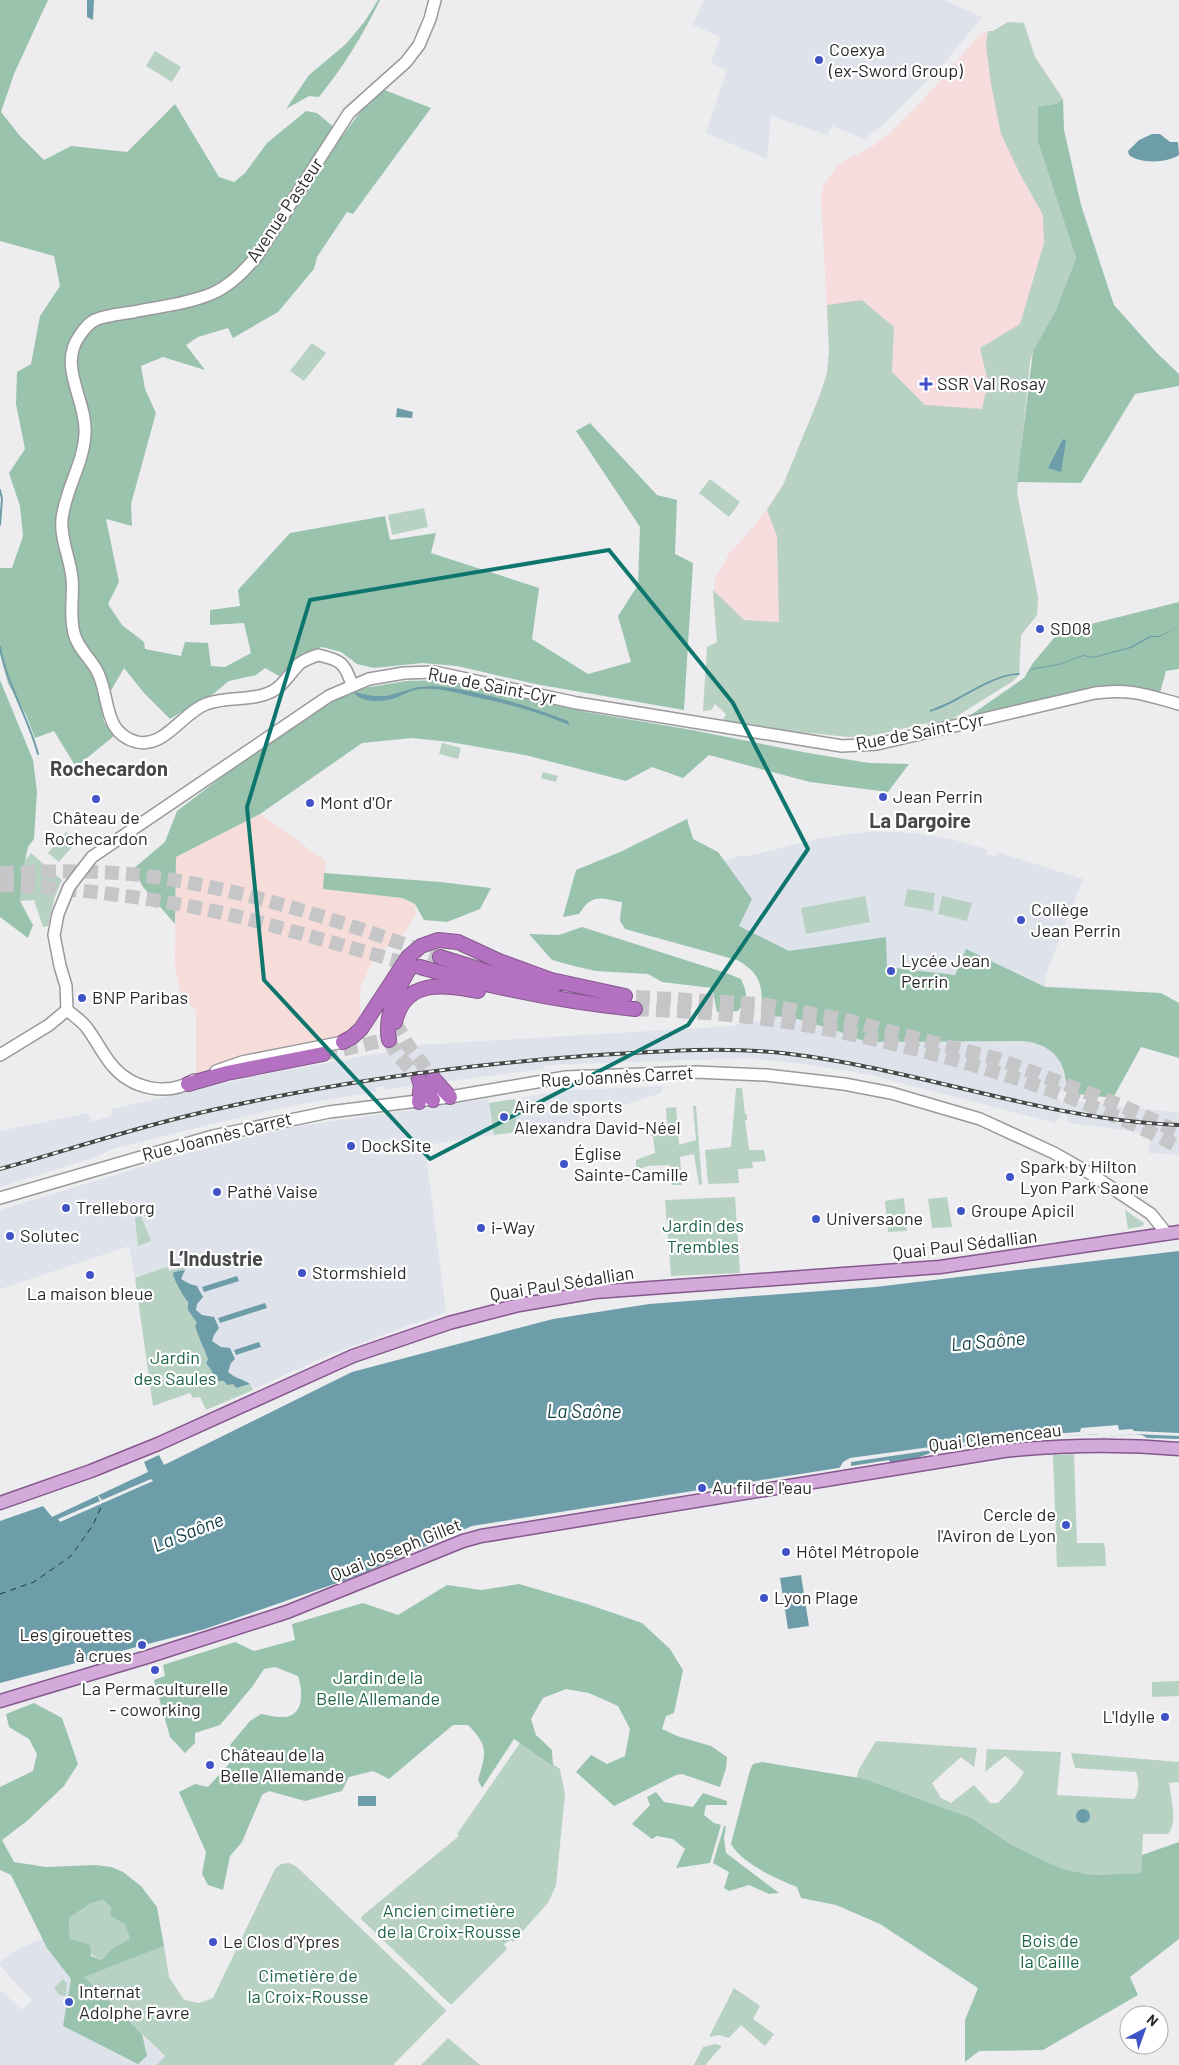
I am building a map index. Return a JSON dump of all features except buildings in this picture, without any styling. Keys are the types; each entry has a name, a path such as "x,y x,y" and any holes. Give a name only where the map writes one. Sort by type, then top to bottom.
{"highway":[{"path":"343,1042 352,1037 366,1021 408,957 421,946 434,941 448,940 462,944 551,980 632,1001"},
{"path":"389,1040 388,1022 394,1002 409,968 420,955 430,949 443,946 483,954"},
{"path":"440,957 524,983 632,1001"},
{"path":"420,967 526,993 583,1003"},
{"path":"395,1022 399,1009 406,1000 418,990 430,987 444,986 583,1003 632,1001"},
{"path":"188,1084 227,1073 323,1054"},
{"path":"426,1101 424,1081 450,1097"}],"main road":[{"name":"Avenue Pasteur","path":"352,685 348,672 341,662 318,654 301,662 277,688 262,696 223,700 206,704 190,713 163,736 150,742 127,739 117,730 110,719 103,687 96,669 74,636 71,617 73,580 62,521 65,505 84,446 86,431 84,415 72,376 71,361 78,336 94,321 105,317 160,307 212,293 244,271 257,256 349,113 406,62 419,45 430,19 435,0"},
{"name":"Rue de Saint-Cyr","path":"67,1010 66,986 54,935 58,914 69,887 82,869 100,851 330,696 352,685 388,676 434,672 577,703 842,746 886,742 1114,690 1136,692 1179,704"},
{"path":"0,1055 52,1023 67,1010 86,1027 112,1065 136,1084 152,1089 169,1089 188,1084 201,1076 242,1062 343,1042"},
{"name":"Rue Joannès Carret","path":"0,1198 114,1163 213,1136 330,1112 426,1101 566,1076 628,1073 728,1073 844,1084 933,1104 980,1119 1022,1137 1091,1174 1155,1218 1173,1233"},
{"path":"1154,1236 1155,1218"},
{"name":"Quai Paul Sédallian","path":"0,1503 91,1471 152,1446 353,1356 449,1323 519,1305 596,1292 940,1267 1173,1233"},
{"name":"Quai Clemenceau","path":"817,1480 1031,1448 1110,1445 1179,1449"},
{"name":"Quai Joseph Gillet","path":"0,1701 147,1657 287,1612 462,1541 482,1536 817,1480"}],"highlighted area":[{"path":"609,550 733,703 808,849 688,1025 430,1159 264,980 247,807 310,600"}],"shaded area":[{"path":"704,0 944,0 982,17 941,67 886,122 865,139 832,126 827,135 771,116 767,159 706,133 727,70 711,63 720,37 693,25"},
{"name":"SSR Val Rosay","path":"1008,22 1024,23 1035,57 1063,99 1056,104 1038,142 1076,258 1056,310 1030,362 1017,493 1038,597 1037,615 1021,635 1019,675 1013,681 946,722 928,725 927,723 870,736 849,737 780,730 723,720 726,714 715,704 711,710 703,711 707,647 717,642 713,600 715,579 730,552 757,523 783,485 820,395 827,373 829,352 821,196 824,184 838,164 873,146 888,135 922,101 981,33 993,31"},
{"path":"260,814 326,861 324,889 402,898 415,904 416,915 406,931 374,958 361,984 359,1023 338,1038 230,1061 196,1076 196,1010 181,998 175,965 176,857"},
{"path":"875,831 915,833 951,839 986,849 987,854 996,856 997,852 1083,879 1046,974 1045,986 1119,990 1082,1094 1058,1090 1058,1098 1062,1103 1070,1104 1074,1101 1179,1113 1179,1155 1148,1153 1153,1134 1071,1123 1067,1122 1067,1115 1062,1114 1056,1123 867,1074 804,1064 748,1058 545,1065 543,1069 432,1083 415,1082 411,1086 385,1090 384,1086 377,1087 374,1092 280,1108 113,1149 93,1158 0,1187 0,1131 88,1113 91,1122 111,1116 112,1109 251,1077 412,1047 413,1051 418,1051 418,1045 734,1026 746,1021 763,1021 770,956 647,936 625,929 620,921 619,911 638,904 709,865 743,855 749,856 820,838"},
{"path":"663,1086 661,1093 525,1137 523,1131 517,1132 515,1099 559,1091"},
{"path":"488,1099 494,1135 425,1145 446,1312 336,1352 220,1404 167,1268 135,1278 129,1246 0,1289 0,1210 216,1144 298,1126"},
{"name":"Internat Adolphe Favre","path":"44,1938 165,2057 157,2065 0,2065 0,1990 22,2010 32,2000 0,1966 0,1962 20,1948"}],"green space":[{"path":"0,0 48,0 14,74 1,112 20,136 44,160 71,146 127,152 175,104 219,177 234,182 245,173 267,143 306,111 317,113 343,135 370,99 382,89 431,108 353,214 347,212 317,257 314,269 278,312 233,338 228,328 198,337 186,345 205,370 163,357 141,366 145,389 156,413 131,504 132,526 106,519 119,582 108,604 122,625 144,642 145,649 181,656 185,642 208,643 211,666 225,667 251,653 244,623 210,625 210,610 240,606 238,590 290,533 385,516 390,540 436,533 431,553 539,588 532,639 588,674 631,662 618,616 638,585 640,527 576,431 590,423 657,495 677,500 675,554 693,563 684,710 535,684 457,666 422,663 374,668 357,664 341,652 322,647 303,653 279,676 265,668 256,675 229,681 213,694 170,719 144,693 124,668 109,694 100,697 104,722 114,736 76,767 54,731 35,738 26,715 8,683 0,654 0,568 12,568 23,536 20,506 9,473 25,449 16,404 17,372 31,364 40,316 60,286 54,256 0,241"},
{"path":"378,0 380,0 367,26 337,74 319,97 309,96 286,109 309,75 346,44 365,21"},
{"name":"SSR Val Rosay","path":"1008,22 1024,23 1035,57 1063,99 1056,104 1038,142 1076,258 1056,310 1033,351 1030,362 1017,493 1038,597 1037,615 1021,635 1019,675 1013,681 946,722 928,725 927,723 870,736 849,737 780,730 723,720 726,714 715,704 711,710 703,711 707,647 717,642 713,590 744,620 779,622 777,536 767,510 783,485 820,395 827,373 829,352 827,305 862,300 894,327 892,372 925,405 982,409 988,382 980,348 1020,324 1044,243 1043,215 1020,174 1001,134 991,84 986,46 988,31 993,31"},
{"path":"155,51 181,67 172,82 146,66"},
{"path":"1063,99 1064,130 1081,205 1114,305 1156,352 1179,374 1179,386 1135,394 1081,483 1017,482 1033,351 1056,310 1076,258 1038,142 1038,107 1056,104"},
{"path":"312,343 326,353 304,381 290,371"},
{"path":"710,479 740,502 729,517 699,493"},
{"path":"424,508 428,527 392,535 388,515"},
{"path":"1179,602 1179,669 1166,671 1160,693 1137,687 1104,686 962,721 1024,678 1033,663 1059,632"},
{"path":"0,680 33,760 37,792 34,839 28,847 20,901 33,925 28,938 0,917"},
{"path":"439,680 488,688 586,712 692,730 808,753 869,763 909,764 888,792 810,782 709,755 683,778 652,767 626,781 525,755 450,742 412,738 362,743 260,814 176,857 175,924 143,887 133,869 165,842 177,811 231,770 332,701 358,689 406,681"},
{"path":"442,743 461,748 458,759 439,754"},
{"path":"543,772 558,776 556,782 541,778"},
{"path":"687,819 693,839 718,852 752,899 739,926 789,951 886,937 887,967 955,975 966,949 1045,987 1161,993 1179,1003 1179,1058 1141,1047 1113,1098 1078,1094 1079,1083 1066,1082 1065,1073 1058,1059 1053,1053 1040,1045 1024,1041 866,1042 835,1030 791,1017 761,1016 762,998 760,983 746,965 737,960 625,929 620,921 622,902 608,899 593,900 579,914 563,917 576,870 620,852"},
{"path":"66,832 77,841 59,862 48,853"},
{"path":"31,853 62,880 55,896 48,926 43,927 34,900 20,901 25,861"},
{"path":"324,873 491,888 480,909 447,922 424,920 415,904 402,898 323,889"},
{"path":"907,889 935,893 933,911 904,906"},
{"path":"865,896 870,922 806,934 801,908"},
{"path":"942,896 972,903 967,921 938,914"},
{"path":"582,927 741,979 746,993 744,1003 738,1011 717,1012 712,988 662,982 648,974 596,971 552,960 529,934 559,935"},
{"path":"736,1088 742,1088 745,1114 747,1114 747,1120 745,1120 749,1150 764,1150 766,1161 752,1162 753,1168 738,1169 739,1183 708,1184 705,1150 731,1147"},
{"name":"Aire de sports Alexandra David-Néel","path":"515,1099 517,1132 494,1135 489,1103"},
{"path":"693,1106 696,1106 702,1184 699,1185 694,1154 680,1157 682,1185 672,1185 670,1165 648,1166 636,1170 636,1160 655,1153 653,1136 651,1136 650,1131 667,1126 666,1108 676,1107 679,1145 696,1140"},
{"name":"Jardin des Trembles","path":"735,1197 740,1273 671,1276 665,1200"},
{"path":"947,1197 952,1227 932,1228 928,1199"},
{"path":"904,1198 907,1231 888,1232 885,1201"},
{"path":"1125,1210 1144,1223 1143,1226 1128,1229"},
{"path":"141,1216 151,1241 138,1246 135,1218"},
{"name":"Jardin des Saules","path":"190,1264 185,1270 174,1272 184,1298 187,1300 188,1307 197,1323 195,1326 208,1359 206,1361 222,1380 233,1384 236,1388 250,1384 253,1390 206,1410 200,1397 193,1398 190,1393 153,1406 135,1278 167,1267 169,1271"},
{"name":"Cercle de l'Aviron de Lyon","path":"1074,1454 1077,1543 1103,1543 1106,1566 1057,1567 1053,1455"},
{"name":"Jardin de la Belle Allemande","path":"519,1584 642,1623 670,1649 683,1670 674,1713 666,1716 662,1729 677,1736 711,1746 727,1757 726,1768 720,1787 682,1774 676,1775 614,1806 576,1772 591,1755 607,1764 625,1756 630,1729 618,1706 589,1693 566,1689 543,1698 531,1719 536,1735 552,1750 553,1766 514,1739 482,1788 478,1780 484,1756 483,1745 468,1725 453,1725 389,1779 373,1771 349,1777 342,1791 305,1801 269,1791 262,1795 242,1842 230,1856 223,1890 208,1885 202,1874 206,1852 179,1792 195,1784 208,1787 236,1756 230,1745 250,1721 261,1714 281,1717 294,1713 300,1702 300,1682 298,1676 275,1667 264,1669 252,1687 220,1725 195,1733 195,1743 185,1753 170,1737 154,1680 165,1676 163,1665 235,1642 254,1651 295,1640 292,1624 363,1603 398,1615 447,1585 481,1590"},
{"path":"1179,1681 1179,1696 1152,1697 1152,1682"},
{"path":"34,1703 62,1718 78,1764 64,1786 27,1821 2,1840 14,1862 46,1867 96,1865 111,1867 123,1872 141,1886 157,1907 164,1946 84,1977 142,2034 147,2056 138,2064 63,2026 71,1979 47,1948 11,1875 0,1870 0,1787 33,1771 37,1754 29,1739 9,1727 6,1714","holes":["103,1900 111,1907 110,1916 125,1924 130,1939 114,1947 101,1960 91,1956 90,1945 70,1939 69,1918 91,1903"]},
{"path":"876,1741 977,1748 974,1767 961,1757 932,1783 941,1798 951,1803 974,1785 990,1803 998,1803 1017,1783 1024,1772 1005,1756 985,1772 987,1749 1061,1752 1057,1795 1134,1799 1137,1793 1138,1782 1136,1772 1075,1768 1071,1753 1179,1762 1179,1782 1169,1783 1173,1823 1168,1834 1143,1834 1141,1873 1093,1875 1062,1869 1010,1844 972,1818 865,1779 857,1778 858,1771"},
{"name":"Cimetière de la Croix-Rousse","path":"520,1743 560,1769 565,1794 556,1885 548,1903 513,1942 511,1940 504,1944 507,1949 450,2004 361,1919 362,1916 459,1836 457,1834"},
{"name":"Bois de la Caille","path":"762,1762 865,1779 972,1818 1010,1844 1062,1869 1093,1875 1141,1873 1142,1855 1179,1842 1179,1939 1130,1977 1138,1995 1043,2050 979,2051 965,2062 965,2020 978,1988 880,1924 836,1905 801,1898 797,1887 751,1864 731,1844 753,1764"},
{"path":"656,1792 664,1802 693,1807 703,1793 727,1801 727,1805 706,1805 704,1815 714,1823 721,1825 710,1863 676,1868 685,1849 673,1839 657,1836 652,1839 632,1824 650,1805 647,1797"},
{"path":"724,1826 726,1826 724,1838 726,1853 779,1893 769,1894 749,1885 729,1891 724,1888 729,1872 713,1863"},
{"name":"Cimetière de la Croix-Rousse","path":"289,1863 297,1867 446,2011 393,2065 157,2065 165,2056 83,1977 164,1946 169,1977 184,2000 199,2003 213,1998 275,1869 281,1864"},
{"path":"103,1900 111,1907 110,1916 125,1924 130,1939 114,1947 101,1960 70,1939 69,1918 91,1903"},
{"path":"63,1979 67,1984 66,1996 59,1995 54,1988"},
{"path":"734,1988 760,2006 753,2019 774,2034 765,2046 741,2025 729,2038 719,2035 709,2037"},
{"path":"448,2038 480,2065 421,2065"},
{"path":"715,2044 722,2046 705,2065 694,2065 703,2047"}],"water":[{"path":"87,0 94,0 93,20 87,17"},
{"path":"1152,134 1160,134 1170,142 1178,142 1179,155 1168,160 1146,161 1129,155 1128,151 1139,140"},
{"path":"397,408 413,412 412,418 396,417"},
{"path":"1063,439 1066,441 1061,472 1048,468"},
{"path":"1179,627 1159,637 1151,637 1131,648 1093,658 1083,656 1059,665 1034,669 1025,674 1034,668 1059,664 1083,655 1093,657 1130,647 1150,636 1159,636"},
{"path":"1020,673 1019,675 998,679 952,703 930,712 930,710 997,678"},
{"path":"436,686 469,691 519,704 568,721 569,725 520,708 433,689 417,689 382,701 366,700 356,696 353,692 373,696 387,696 418,687"},
{"name":"La Saône","path":"1179,1251 1179,1439 1147,1438 1135,1434 1100,1438 1100,1434 1014,1439 1014,1443 978,1444 939,1450 914,1459 890,1463 889,1460 472,1526 357,1576 205,1629 0,1683 0,1521 43,1506 52,1517 148,1472 144,1462 159,1455 164,1465 352,1372 553,1319 649,1304 875,1287"},
{"path":"185,1270 181,1279 197,1286 203,1297 197,1304 196,1310 202,1315 214,1317 219,1328 212,1341 221,1347 230,1348 235,1359 231,1363 228,1372 250,1384 236,1388 233,1384 227,1385 224,1381 219,1381 215,1377 206,1363 208,1359 195,1326 197,1323 188,1310 188,1302 173,1275 174,1272"},
{"path":"237,1276 239,1281 204,1292 202,1287"},
{"path":"265,1303 267,1308 220,1323 218,1318"},
{"path":"259,1342 261,1347 236,1355 234,1350"},
{"path":"801,1575 809,1626 788,1629 780,1578"},
{"path":"358,1796 376,1796 376,1806 358,1806"},
{"path":"1083,1809 1088,1811 1090,1816 1088,1821 1083,1823 1078,1821 1076,1816 1078,1811"}],"pier":[{"path":"1118,1425 1119,1430 1132,1429 1134,1431 1179,1433 1179,1436 1134,1434 1100,1438 1100,1434 1014,1439 1014,1443 966,1445 851,1462 851,1468 839,1469 843,1462 850,1458 967,1442 997,1440 1004,1437 1080,1432 1081,1428"},
{"path":"151,1479 153,1481 60,1522 58,1519 100,1501 97,1494 102,1500"}],"waterway":[{"path":"0,490 2,499 0,525"},
{"path":"0,647 7,675 38,754"}],"ferry route":[{"path":"0,1594 34,1582 71,1556 93,1525 103,1503"}],"tunnel":[{"path":"0,873 52,871 105,872 140,875 217,888 330,919 440,957"},
{"path":"0,885 92,892 184,905 244,918 415,966"},
{"path":"636,997 761,1004 842,1019 998,1059 1120,1105 1179,1132"},
{"path":"635,1009 716,1014 780,1021 813,1026 931,1053 1040,1086 1110,1114 1179,1147"},
{"path":"395,1022 409,1047 433,1078"},
{"path":"323,1054 385,1040 393,1027"},
{"path":"389,1040 396,1053 419,1079"}],"railway":[{"path":"0,1169 169,1120 315,1089 404,1075 494,1064 683,1050 757,1051 832,1060 1079,1114 1179,1125"}],"place":[{"name":"Coexya (ex-Sword Group)","path":"819,60"},
{"name":"SSR Val Rosay","path":"926,384"},
{"name":"SD08","path":"1040,629"},
{"name":"Jean Perrin","path":"883,797"},
{"name":"Château de Rochecardon","path":"96,799"},
{"name":"Mont d'Or","path":"310,803"},
{"name":"Collège Jean Perrin","path":"1021,920"},
{"name":"Lycée Jean Perrin","path":"891,971"},
{"name":"BNP Paribas","path":"82,998"},
{"name":"Aire de sports Alexandra David-Néel","path":"504,1117"},
{"name":"DockSite","path":"351,1146"},
{"name":"Église Sainte-Camille","path":"564,1164"},
{"name":"Spark by Hilton Lyon Park Saone","path":"1010,1177"},
{"name":"Pathé Vaise","path":"217,1192"},
{"name":"Trelleborg","path":"66,1208"},
{"name":"Groupe Apicil","path":"961,1211"},
{"name":"Universaone","path":"816,1219"},
{"name":"i-Way","path":"481,1228"},
{"name":"Solutec","path":"10,1236"},
{"name":"Stormshield","path":"302,1273"},
{"name":"La maison bleue","path":"90,1275"},
{"name":"Au fil de l'eau","path":"702,1488"},
{"name":"Cercle de l'Aviron de Lyon","path":"1066,1525"},
{"name":"Hôtel Métropole","path":"786,1552"},
{"name":"Lyon Plage","path":"764,1598"},
{"name":"Les girouettes à crues","path":"142,1645"},
{"name":"La Permaculturelle - coworking","path":"155,1670"},
{"name":"L'Idylle","path":"1165,1717"},
{"name":"Château de la Belle Allemande","path":"210,1765"},
{"name":"Le Clos d'Ypres","path":"213,1942"},
{"name":"Internat Adolphe Favre","path":"69,2002"}],"district":[{"name":"Rochecardon","path":"109,769"},
{"name":"La Dargoire","path":"920,821"},
{"name":"L’Industrie","path":"216,1259"}],"park label":[{"name":"Ancien cimetière de la Croix-Rousse","path":"449,1921"}]}
